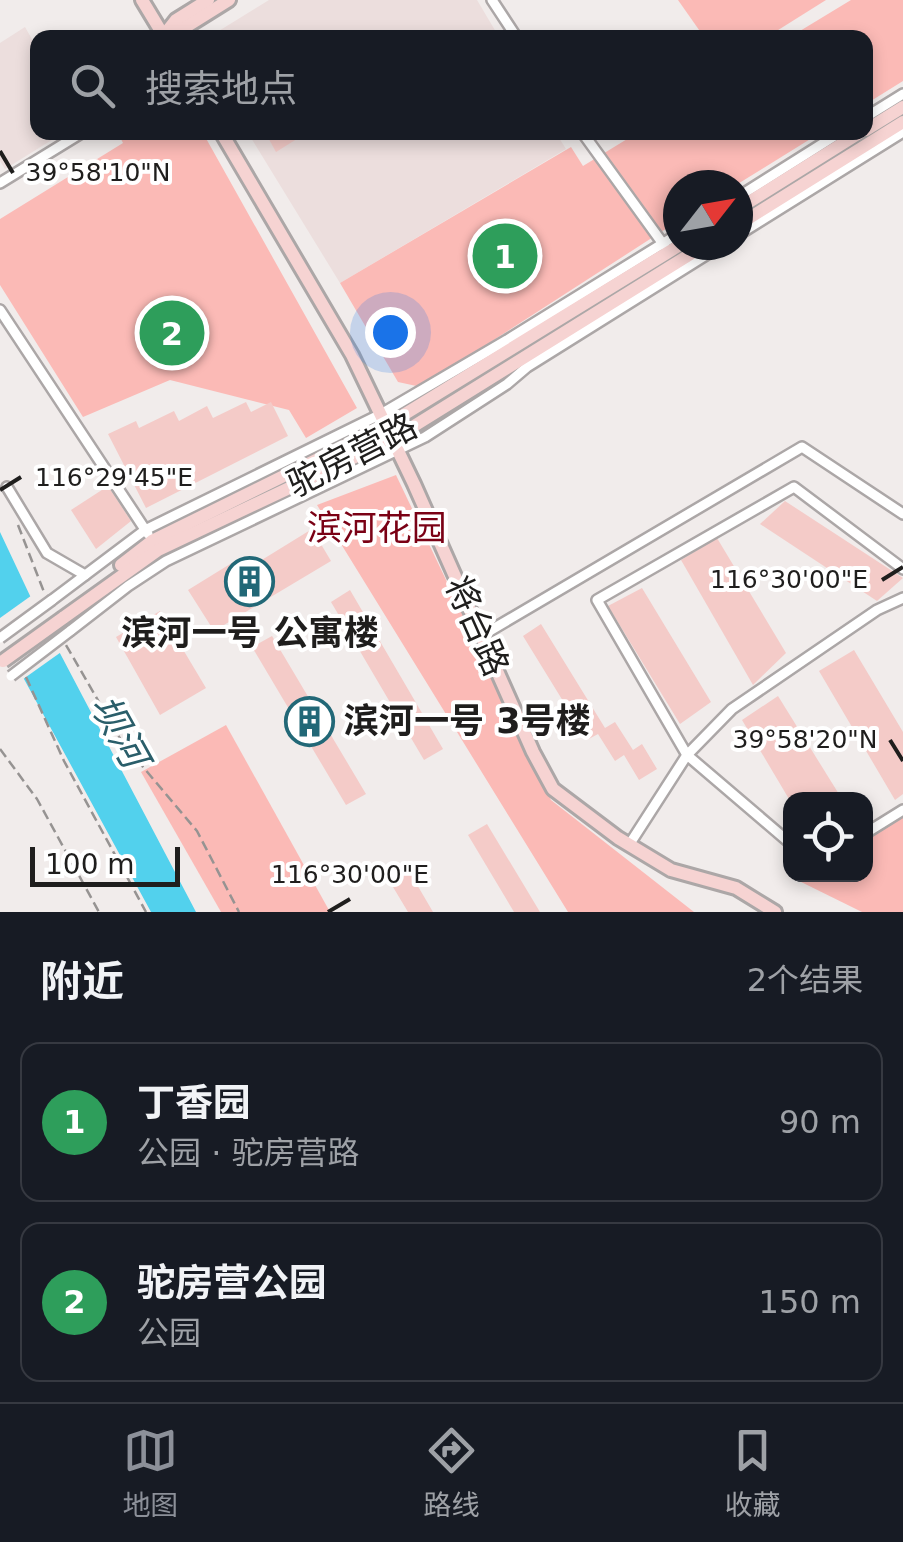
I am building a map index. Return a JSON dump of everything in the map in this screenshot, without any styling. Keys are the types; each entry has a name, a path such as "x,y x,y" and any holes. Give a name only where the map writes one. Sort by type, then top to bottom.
{"street":[{"path":"142,0 160,30"},
{"path":"169,30 176,20 208,0"},
{"path":"181,30 230,0"},
{"path":"492,0 512,30"},
{"path":"873,113 903,94"},
{"path":"873,125 903,106"},
{"path":"753,216 903,122"},
{"path":"753,226 903,132"},
{"path":"0,183 71,140"},
{"name":"将台路","path":"226,140 330,314 390,432 544,776 563,798 629,845 681,874 736,888 775,912"},
{"path":"588,140 663,238"},
{"path":"753,187 828,140"},
{"path":"753,200 849,140"},
{"name":"驼房营路","path":"390,432 663,252"},
{"name":"驼房营路","path":"1,659 56,608 156,546 390,432 681,260"},
{"path":"0,638 56,608 85,575 156,546 390,432 473,407 526,367 698,260"},
{"path":"0,310 156,546"},
{"path":"481,636 802,447 903,514"},
{"path":"7,487 47,553 85,575"},
{"path":"783,836 687,755 597,600 794,488 903,569"},
{"path":"0,683 128,586 156,546"},
{"path":"629,845 687,755 732,709 877,610 903,598"},
{"path":"873,829 903,810"}],"path":[{"path":"16,520 56,608"},
{"path":"66,635 122,742 196,832 239,912"},
{"path":"20,667 64,761 146,912"},
{"path":"0,749 38,799 99,912"}],"shaded area":[{"path":"269,0 477,0 495,30 220,30"},
{"path":"25,27 30,36 30,140 52,140 5,169 0,161 0,43"},
{"path":"252,140 560,140 566,149 340,283"}],"green space":[{"path":"678,0 826,0 778,30 699,30"},
{"path":"851,0 903,0 903,81 873,100 873,30 802,30"},
{"path":"122,140 207,140 357,408 306,438 289,410 170,380 83,417 0,285 0,219 123,143"},
{"path":"626,140 809,140 753,174 753,170 663,170 663,231 421,387 398,382 340,283 571,147 583,166"},
{"name":"滨河花园","path":"396,475 551,800 694,912 568,912 317,505"},
{"path":"226,725 330,912 221,912 141,772"},
{"path":"903,807 903,912 862,912 801,882 873,882 873,826"}],"water":[{"path":"0,532 196,912 151,912 0,635"}],"pier":[{"path":"35,593 64,650 19,682 0,646 0,618"}],"building":[{"path":"269,140 295,140 276,152"},
{"path":"246,402 251,412 271,402 288,436 146,508 108,434 136,421 139,428 174,411 179,421 207,406 213,418"},
{"path":"108,486 131,521 96,549 71,510"},
{"path":"785,501 903,578 877,601 760,524"},
{"name":"滨河一号 公寓楼","path":"312,529 331,561 214,631 188,590 235,561 242,572"},
{"path":"717,538 786,653 753,685 681,560"},
{"path":"642,588 711,702 680,724 608,606"},
{"path":"350,590 443,749 424,760 331,602"},
{"path":"160,611 206,688 160,715 116,637"},
{"path":"541,624 605,728 615,722 633,750 642,744 657,769 639,780 624,755 615,761 598,734 587,740 523,636"},
{"name":"滨河一号 3号楼","path":"272,636 366,794 346,805 252,647"},
{"path":"854,650 903,732 903,794 895,800 819,671"},
{"path":"778,696 838,792 785,792 742,720"},
{"path":"487,824 540,912 514,912 468,835"},
{"path":"409,871 433,912 408,912 390,882"}],"place":[{"name":"丁香园","path":"505,256"},
{"name":"驼房营公园","path":"172,333"},
{"name":"滨河一号 公寓楼","path":"250,581"},
{"name":"滨河一号 3号楼","path":"309,721"}],"water label":[{"name":"坝河","path":"119,731"}]}
